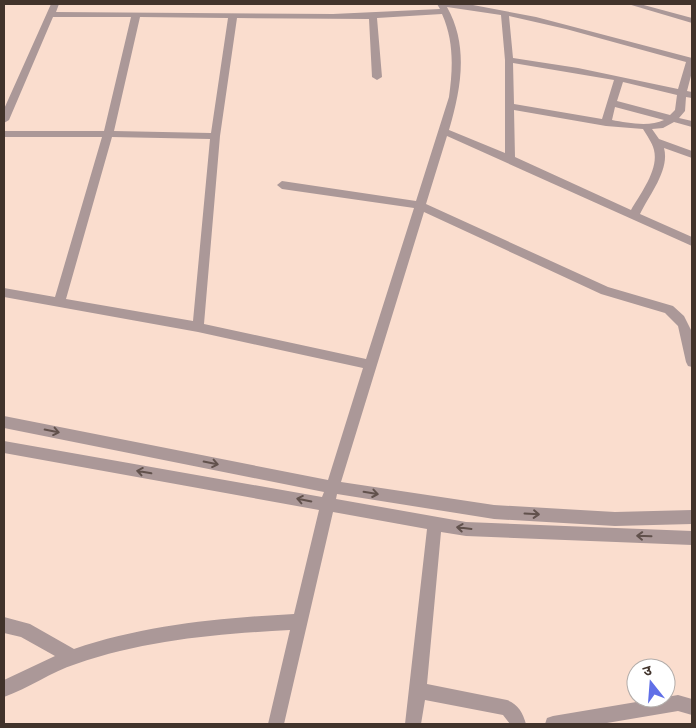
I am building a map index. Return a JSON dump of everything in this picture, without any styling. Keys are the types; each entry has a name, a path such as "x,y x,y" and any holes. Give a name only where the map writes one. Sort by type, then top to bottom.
{"street":[{"path":"4,120 55,4"},
{"path":"632,4 692,21"},
{"path":"50,14 373,16 442,6 462,6 573,28 691,61 687,94 680,111 672,119 660,126 646,127 606,122 510,106"},
{"path":"276,724 332,487 454,97 458,77 456,44 442,6"},
{"path":"506,14 509,60 510,159"},
{"path":"58,304 108,134 136,16"},
{"path":"198,328 215,136 232,16"},
{"path":"373,16 377,77"},
{"path":"509,60 544,63 687,94"},
{"path":"606,122 619,79"},
{"path":"612,103 692,124"},
{"path":"633,216 659,164 660,154 655,140 646,127"},
{"path":"443,131 510,159 692,242"},
{"path":"4,134 215,136"},
{"path":"655,140 692,155"},
{"path":"282,185 419,204 605,292 669,309 677,314 684,323 692,362"},
{"path":"4,293 198,328 371,365"},
{"path":"4,422 332,487 494,512 615,519 692,520"},
{"path":"4,447 466,528 692,538"},
{"path":"413,724 435,523"},
{"path":"4,689 71,656 126,640 191,629 241,624 300,622"},
{"path":"4,625 24,630 71,656"},
{"path":"418,690 506,708 516,716 518,724"},
{"path":"553,724 678,703 692,707"}]}
